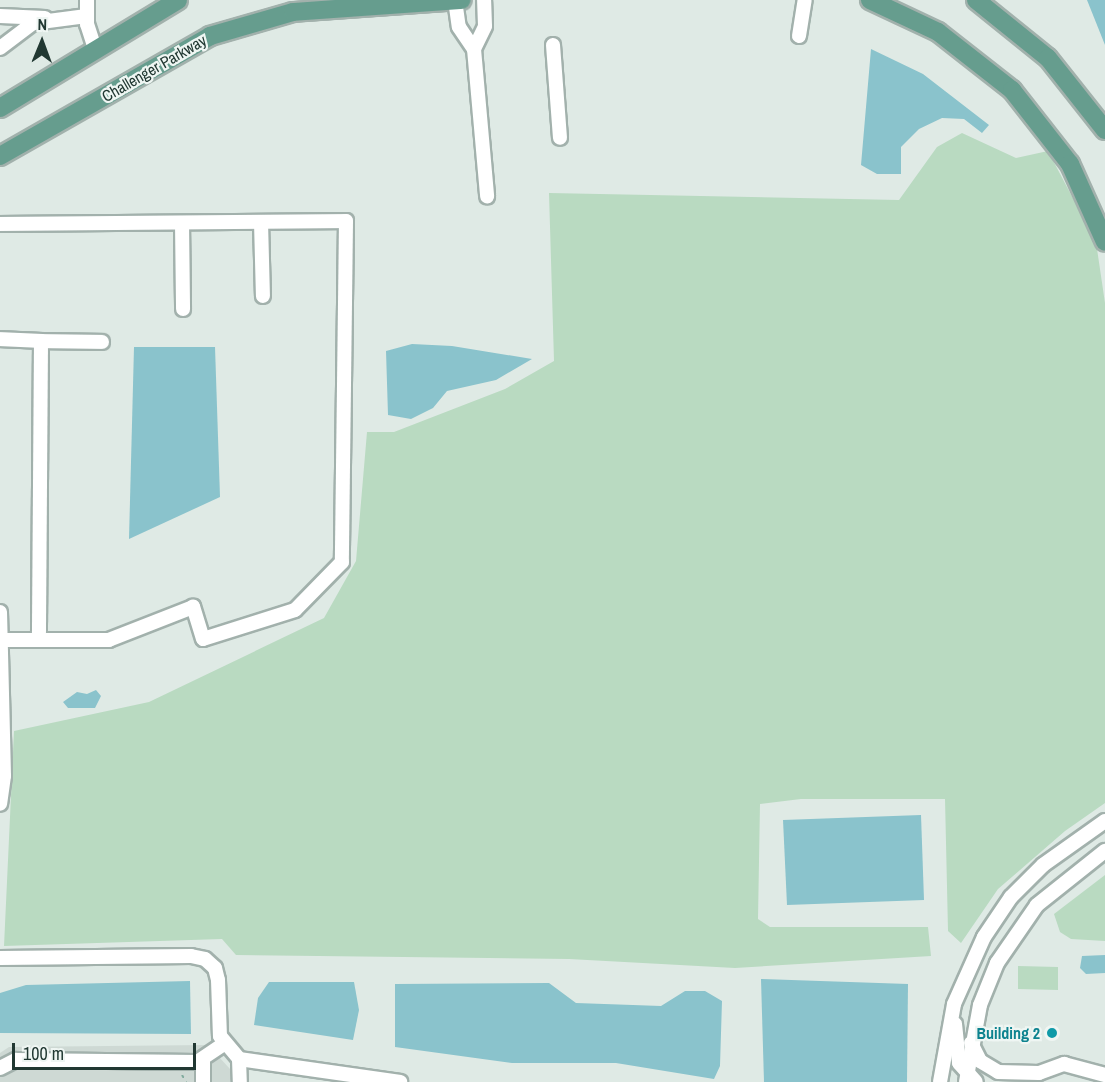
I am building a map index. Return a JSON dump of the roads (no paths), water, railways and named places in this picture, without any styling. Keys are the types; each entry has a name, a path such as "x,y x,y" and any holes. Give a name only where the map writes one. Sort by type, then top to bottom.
{"main road":[{"path":"0,108 178,0"},
{"name":"Challenger Parkway","path":"0,156 210,36 293,12 462,0"},
{"path":"870,0 956,44 1019,98 1070,164 1105,242"},
{"path":"976,0 1048,58 1105,130"}],"street":[{"path":"87,0 87,16 95,49"},
{"path":"455,0 459,27 474,49 487,196"},
{"path":"474,49 485,26 484,0"},
{"path":"799,36 805,0"},
{"path":"0,16 32,15 47,19"},
{"path":"0,48 20,30 47,19 87,16"},
{"path":"553,45 560,138"},
{"path":"0,224 346,221 342,562 295,610 203,639 193,608 109,639 0,640"},
{"path":"261,222 262,296"},
{"path":"182,223 183,309"},
{"path":"0,339 102,342"},
{"path":"39,640 41,341"},
{"path":"0,612 4,776 0,804"},
{"path":"940,1082 954,1004 984,937 1011,897 1043,865 1105,821"},
{"path":"969,1079 971,1043 980,1005 997,963 1037,905 1105,851"},
{"path":"0,958 205,959 215,968 218,980 218,1024 224,1044 240,1059 325,1076 400,1082"},
{"path":"954,1004 956,1051 969,1079"},
{"path":"971,1043 980,1061 998,1072 1039,1073 1048,1076 1064,1064 1086,1076 1105,1075"},
{"path":"0,1068 16,1060 203,1061 224,1044"},
{"path":"240,1059 240,1082"},
{"path":"203,1061 203,1082"}],"water":[{"path":"1087,0 1105,0 1105,45"},
{"path":"871,49 923,74 989,125 982,133 964,119 942,118 919,129 901,147 901,174 877,174 861,165"},
{"path":"412,344 452,346 532,359 496,380 447,391 433,408 411,419 388,415 386,351"},
{"path":"134,347 215,347 220,497 129,539"},
{"path":"96,690 101,696 95,708 68,708 63,702 77,692 87,694"},
{"path":"921,815 924,900 787,905 783,820"},
{"path":"1105,955 1105,973 1086,974 1080,968 1082,956"},
{"path":"761,979 908,984 907,1082 764,1082"},
{"path":"190,981 191,1034 0,1033 0,993 26,985"},
{"path":"269,982 354,982 359,1010 353,1040 254,1025 258,998"},
{"path":"549,983 576,1003 661,1006 685,991 705,991 722,1001 720,1066 714,1079 616,1063 512,1063 395,1047 395,984"}],"place":[{"name":"Building 2","path":"1052,1033"}]}
